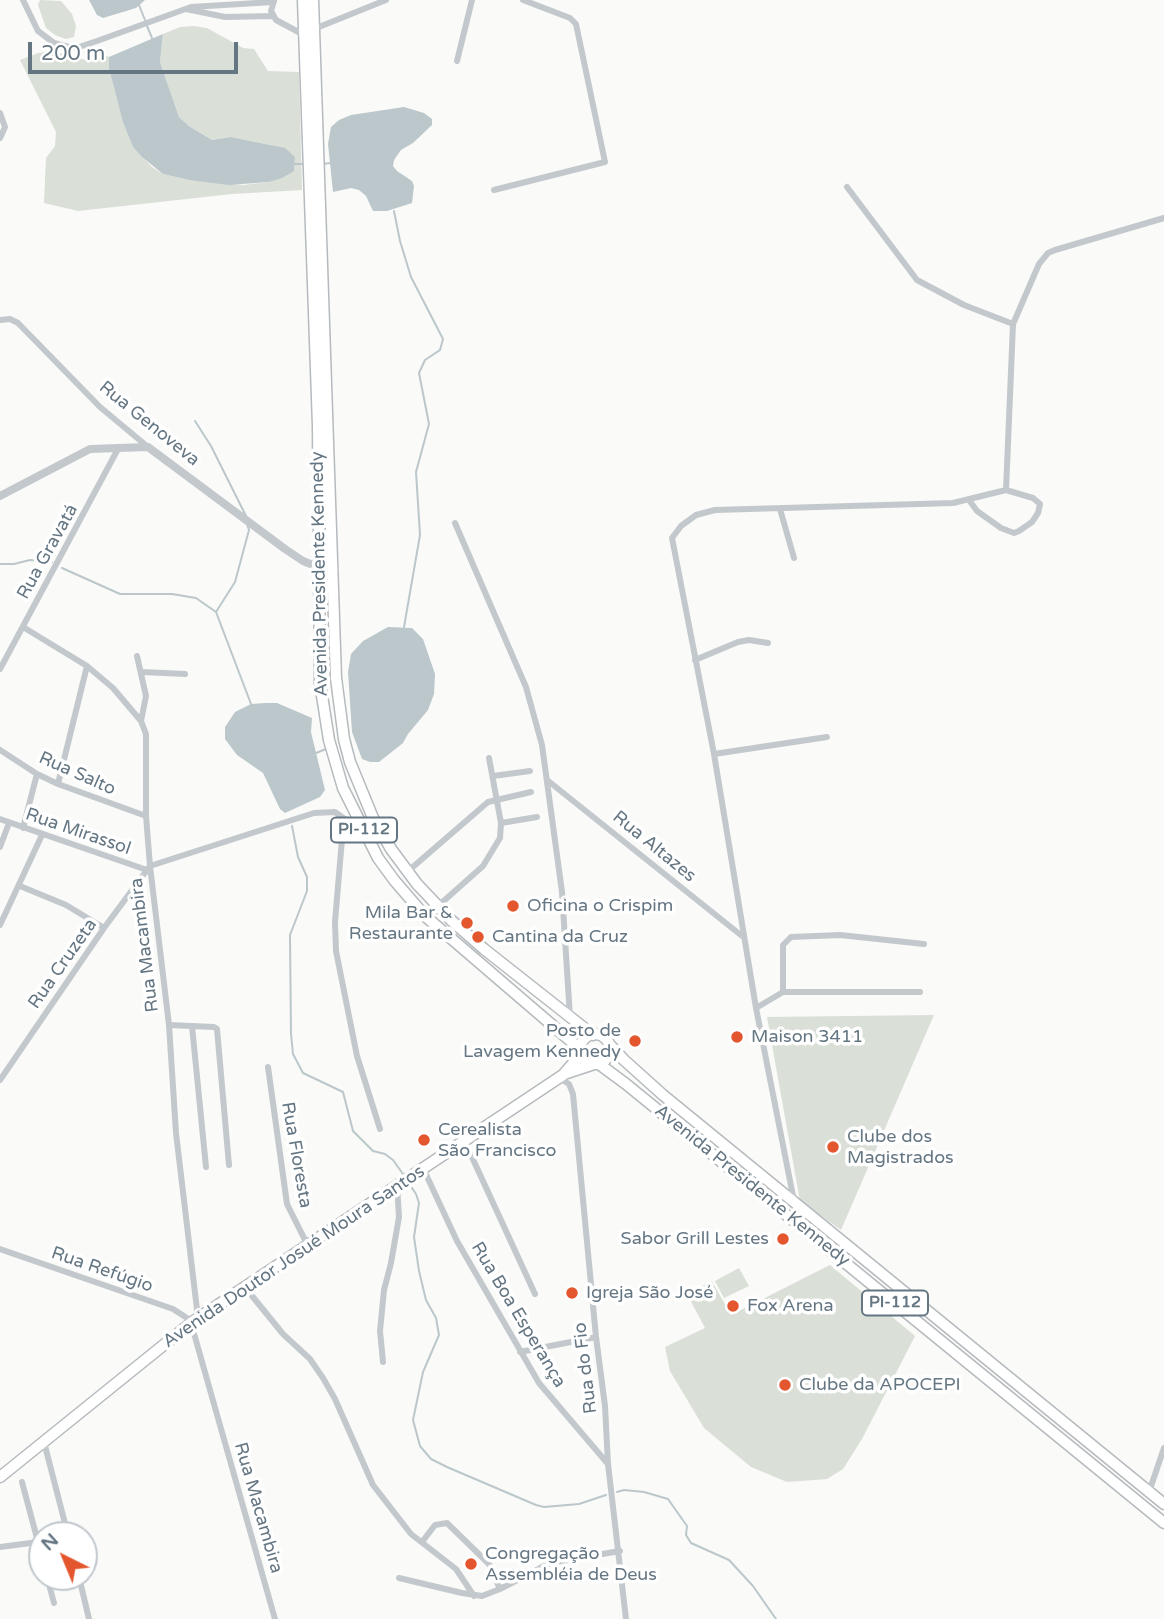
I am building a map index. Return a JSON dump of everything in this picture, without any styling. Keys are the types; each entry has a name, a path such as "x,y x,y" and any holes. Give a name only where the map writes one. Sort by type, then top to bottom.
{"main road":[{"name":"Avenida Presidente Kennedy","path":"303,0 309,32 337,678 344,739 357,782 382,834 407,872 477,943 570,1019 593,1035 603,1037 636,1072 1164,1504"},
{"name":"Avenida Presidente Kennedy","path":"313,0 309,32 313,337 318,426 320,683 324,713 352,818 378,858 425,916 581,1051 586,1061 597,1064 752,1186 1164,1523"},
{"path":"561,1076 581,1051 584,1040 593,1035"},
{"path":"561,1076 597,1064 608,1057 609,1044"},
{"name":"Avenida Doutor Josué Moura Santos","path":"0,1478 195,1321 561,1076"},
{"path":"752,1186 761,1175"},
{"path":"1054,1433 1062,1421"}],"street":[{"path":"23,0 38,31 45,38 62,46 79,47 191,7 274,1 275,20 309,32 386,0"},
{"path":"457,61 472,0"},
{"path":"494,190 605,162 576,23 570,18 523,0"},
{"path":"225,3 225,17"},
{"path":"186,9 225,17 273,16"},
{"path":"0,113 5,127 0,138"},
{"path":"848,187 917,279 964,305 1013,324"},
{"path":"1006,490 1013,324 1039,264 1048,253 1164,218"},
{"name":"Rua Genoveva","path":"0,320 5,318 18,323 100,407 148,447 285,550 318,567 334,569"},
{"name":"Rua Gravatá","path":"0,669 119,447"},
{"path":"0,496 90,449 148,447"},
{"path":"795,1203 756,1008 713,754 672,538 690,519 703,512 930,504 969,500 1006,490 1033,498 1040,504 1032,522 1019,531 1008,531 977,511 969,500"},
{"path":"780,509 794,558"},
{"path":"455,523 526,687 542,745 562,892 570,1019"},
{"path":"23,627 87,666 121,696 141,720"},
{"path":"695,660 738,642 749,640 768,643"},
{"name":"Rua Macambira","path":"137,656 146,696 141,720 147,745 148,868 169,1025 176,1133 195,1321 275,1619"},
{"path":"58,784 87,666"},
{"path":"142,672 185,674"},
{"path":"713,754 827,737"},
{"name":"Rua Salto","path":"0,750 58,784 146,816"},
{"path":"438,906 483,866 500,838 498,798 489,758"},
{"path":"492,776 530,771"},
{"path":"23,828 37,774"},
{"name":"Rua Altazes","path":"547,780 743,937"},
{"path":"407,872 484,805 498,798 531,792"},
{"path":"148,868 314,813 335,811 352,818 342,839 335,922 336,951 356,1056 380,1129"},
{"path":"501,823 537,817"},
{"name":"Rua Mirassol","path":"0,819 148,868"},
{"path":"0,847 9,823"},
{"path":"0,925 42,835"},
{"name":"Rua Cruzeta","path":"0,1080 148,868"},
{"path":"19,886 61,902 104,928"},
{"path":"783,992 783,945 791,937 840,935 925,944"},
{"path":"756,1008 783,992 920,992"},
{"path":"169,1025 214,1027 218,1031 229,1166"},
{"path":"192,1026 206,1167"},
{"name":"Rua Floresta","path":"268,1067 288,1203 307,1244"},
{"name":"Rua do Fio","path":"561,1076 569,1084 573,1094 605,1406 608,1464 626,1619"},
{"path":"465,1142 535,1294"},
{"name":"Rua Boa Esperança","path":"424,1168 457,1241 520,1352 543,1388 608,1464"},
{"path":"383,1362 380,1331 384,1290 399,1217 397,1185"},
{"name":"Rua Refúgio","path":"0,1249 173,1309 195,1321"},
{"path":"244,1286 283,1334 316,1368 335,1399 373,1485 411,1534 456,1569 474,1595"},
{"path":"520,1352 596,1337"},
{"path":"44,1442 64,1521"},
{"path":"1149,1492 1164,1448"},
{"path":"22,1482 32,1521"},
{"path":"422,1542 435,1525 447,1523 489,1564 500,1589"},
{"path":"0,1547 28,1543"},
{"path":"399,1578 482,1596 550,1563 620,1551"},
{"path":"51,1591 54,1603"},
{"path":"82,1591 89,1619"}],"shaded area":[{"path":"40,0 61,1 72,14 76,26 74,37 66,39 46,28 38,5"},
{"path":"89,0 145,0 136,8 103,18 97,15"},
{"path":"180,27 207,28 243,48 254,49 268,71 299,72 302,190 232,194 78,211 44,203 46,158 55,146 56,132 20,60 51,51 93,62 105,55 109,57 109,69 116,96 133,147 152,167 163,174 189,180 243,185 269,182 294,170 295,157 271,145 231,137 212,140 179,117 160,62 163,34"},
{"path":"163,34 160,62 179,117 212,140 231,137 285,148 295,157 294,171 269,182 229,185 163,174 142,157 133,147 123,122 109,69 109,57"},
{"path":"404,107 424,113 432,119 432,125 401,150 394,160 393,166 397,171 412,181 412,203 387,211 373,211 366,196 359,190 351,188 333,192 328,144 331,127 351,115"},
{"path":"388,627 412,628 423,639 435,674 434,694 428,710 403,743 379,762 370,762 362,759 352,732 348,672 351,654 363,641"},
{"path":"277,703 312,718 311,732 325,790 320,797 285,813 280,809 263,773 237,755 225,739 225,727 235,712 251,704"},
{"name":"Clube dos Magistrados","path":"934,1015 841,1230 800,1201 767,1017"},
{"name":"Clube da APOCEPI","path":"830,1265 915,1336 862,1439 843,1469 827,1479 787,1482 751,1467 704,1428 670,1371 665,1347 705,1328 687,1294 712,1281 731,1315"},
{"path":"739,1268 749,1286 724,1298 715,1281"}],"waterway":[{"path":"139,5 145,20"},
{"path":"147,26 152,38"},
{"path":"323,164 330,163"},
{"path":"294,164 303,164"},
{"path":"394,211 411,277 443,339 440,350 425,360 419,373 429,424 416,472 420,535 404,627"},
{"path":"195,421 211,446 246,516"},
{"path":"216,612 235,582 249,530 247,524"},
{"path":"0,564 30,560 52,562"},
{"path":"62,568 120,594 172,594 196,598 216,612 251,704"},
{"path":"316,753 326,749"},
{"path":"292,826 298,857 307,877 307,891 290,935 293,1054 303,1073 343,1092 353,1131 373,1151 385,1154 393,1160 403,1174"},
{"path":"410,1185 419,1203 414,1237 419,1271 426,1300 436,1318 439,1335 423,1372 413,1420 420,1446 431,1459 536,1505 544,1507 579,1504 606,1495"},
{"path":"617,1492 644,1492 668,1499 687,1526 686,1535 691,1543 729,1560 753,1586 776,1619"}],"place":[{"name":"Oficina o Crispim","path":"513,906"},
{"name":"Mila Bar & Restaurante","path":"467,923"},
{"name":"Cantina da Cruz","path":"478,937"},
{"name":"Maison 3411","path":"737,1037"},
{"name":"Posto de Lavagem Kennedy","path":"635,1041"},
{"name":"Cerealista São Francisco","path":"424,1140"},
{"name":"Clube dos Magistrados","path":"833,1147"},
{"name":"Sabor Grill Lestes","path":"783,1239"},
{"name":"Igreja São José","path":"572,1293"},
{"name":"Fox Arena","path":"733,1306"},
{"name":"Clube da APOCEPI","path":"785,1385"},
{"name":"Congregação Assembléia de Deus","path":"471,1564"}]}
